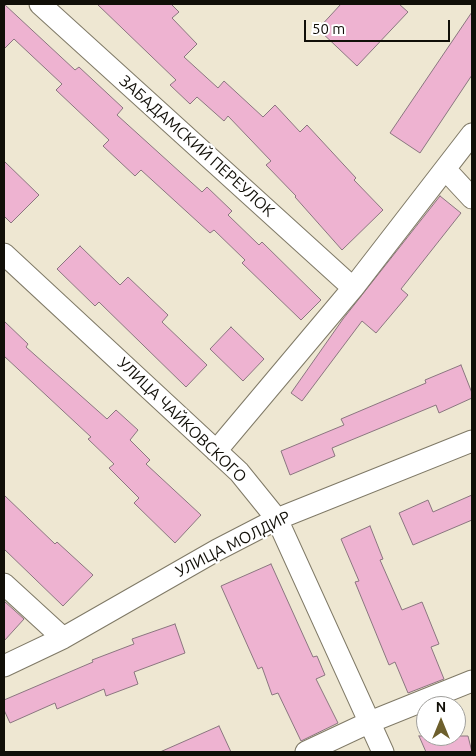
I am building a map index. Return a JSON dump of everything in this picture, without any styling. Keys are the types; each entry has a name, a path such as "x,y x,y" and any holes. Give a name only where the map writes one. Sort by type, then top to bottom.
{"street":[{"name":"ЗАБАДАМСКИЙ ПЕРЕУЛОК","path":"40,4 353,288"},
{"path":"216,450 353,288 472,134"},
{"path":"445,169 472,198"},
{"name":"УЛИЦА ЧАЙКОВСКОГО","path":"4,254 239,472 277,519 383,752"},
{"name":"УЛИЦА МОЛДИР","path":"4,666 63,638 217,550 277,519 472,441"},
{"path":"4,584 63,638"},
{"path":"306,752 370,722 472,681"}],"building":[{"path":"4,4 75,70 79,67 123,108 117,115 202,192 207,187 232,211 228,215 259,245 262,242 321,300 301,320 242,263 245,260 214,230 210,233 141,170 135,176 103,146 109,140 56,90 62,84 14,39 4,49"},
{"path":"97,4 171,4 179,12 172,18 197,44 184,57 218,88 224,81 263,117 275,105 300,132 307,125 356,178 354,180 383,210 342,250 296,196 266,165 271,161 228,116 224,121 197,97 190,104 170,85 176,80"},
{"path":"341,4 399,4 408,12 357,66 318,29"},
{"path":"472,12 472,75 420,153 390,133"},
{"path":"4,161 39,195 11,223 4,216"},
{"path":"440,196 461,213 401,289 408,295 376,333 362,321 302,401 291,393 343,319"},
{"path":"80,246 120,285 128,277 168,315 162,322 207,365 186,387 99,302 95,306 57,269"},
{"path":"4,321 28,344 26,347 107,419 116,410 138,430 130,440 150,460 146,464 201,515 175,543 134,503 139,498 109,468 114,464 88,439 91,437 4,356"},
{"path":"231,327 264,359 243,381 210,349"},
{"path":"461,365 472,393 472,398 439,413 436,405 332,448 335,456 290,475 281,451 344,425 341,419 426,383 425,380"},
{"path":"4,495 55,544 57,542 93,575 63,606 4,549"},
{"path":"472,495 472,520 413,545 399,513 428,500 433,512"},
{"path":"370,526 383,559 380,560 402,610 422,602 439,644 431,647 444,679 408,693 395,662 389,665 355,582 359,581 341,539"},
{"path":"271,564 313,657 317,656 325,675 316,679 338,723 301,741 278,693 272,695 262,667 258,669 221,586"},
{"path":"4,601 24,619 4,641"},
{"path":"175,624 185,653 134,672 138,684 106,696 104,689 57,709 55,703 10,723 4,710 4,700 93,662 92,660 134,644 132,639"},
{"path":"219,726 231,752 160,752"},
{"path":"466,736 468,736 472,752 426,752 423,746 466,746"}]}
